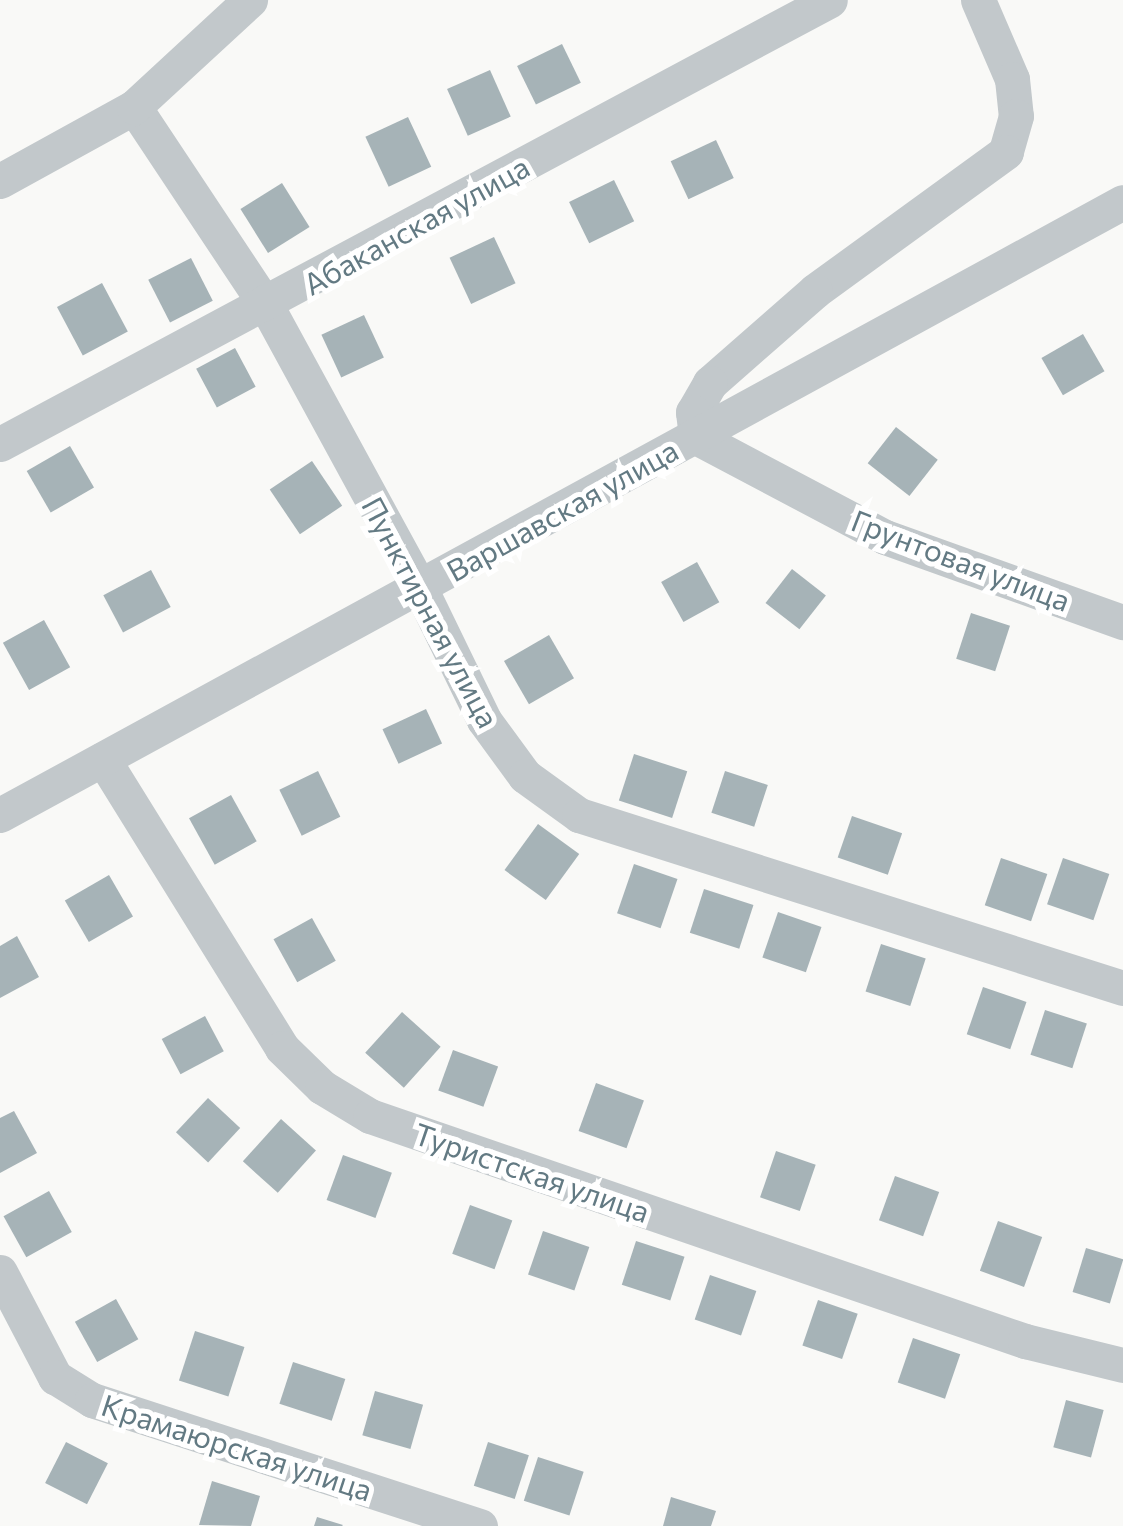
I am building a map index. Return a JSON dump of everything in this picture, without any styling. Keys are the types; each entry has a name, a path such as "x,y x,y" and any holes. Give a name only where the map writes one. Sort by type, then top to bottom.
{"street":[{"path":"0,181 134,107 250,0"},
{"name":"Абаканская улица","path":"0,444 267,307 830,0"},
{"path":"696,437 693,412 710,382 815,291 1006,152 1016,116 1012,79 978,0"},
{"name":"Пунктирная улица","path":"134,107 267,307 420,588 484,720 525,776 579,815 1123,988"},
{"name":"Варшавская улица","path":"0,816 1123,202"},
{"name":"Грунтовая улица","path":"696,437 885,538 1123,622"},
{"name":"Туристская улица","path":"103,759 282,1048 322,1087 370,1116 1025,1341 1123,1365"},
{"name":"Крамаюрская улица","path":"0,1272 55,1377 92,1400 480,1526"}],"building":[{"path":"562,44 581,83 536,105 517,66"},
{"path":"490,70 511,117 468,136 447,89"},
{"path":"408,117 431,167 389,187 365,137"},
{"path":"716,140 734,178 688,199 671,161"},
{"path":"614,180 634,221 589,243 569,202"},
{"path":"282,183 310,227 268,253 240,209"},
{"path":"494,237 516,283 471,304 450,258"},
{"path":"191,258 213,301 170,323 148,280"},
{"path":"102,283 128,332 83,356 57,307"},
{"path":"364,315 384,358 341,377 321,335"},
{"path":"1083,334 1104,371 1063,395 1041,358"},
{"path":"235,348 256,387 217,408 196,369"},
{"path":"896,427 938,460 909,496 868,463"},
{"path":"70,446 94,488 51,513 27,471"},
{"path":"312,461 342,506 300,534 270,490"},
{"path":"697,562 719,602 683,622 661,582"},
{"path":"792,569 826,595 799,629 766,603"},
{"path":"151,570 171,607 123,632 103,595"},
{"path":"971,613 1010,626 995,671 956,659"},
{"path":"44,620 70,667 29,690 3,643"},
{"path":"549,635 574,678 529,704 504,661"},
{"path":"426,709 442,743 399,764 382,729"},
{"path":"634,754 687,771 672,818 619,801"},
{"path":"318,771 340,817 302,836 279,790"},
{"path":"725,771 768,785 754,827 711,813"},
{"path":"231,795 257,841 215,865 189,818"},
{"path":"852,816 902,833 888,875 838,858"},
{"path":"538,824 579,854 546,900 504,870"},
{"path":"1001,858 1047,874 1031,921 985,905"},
{"path":"1063,858 1109,874 1093,920 1047,904"},
{"path":"634,864 677,879 661,928 617,913"},
{"path":"109,875 133,917 89,942 65,900"},
{"path":"704,889 753,905 739,949 690,933"},
{"path":"778,912 821,927 806,972 762,957"},
{"path":"312,918 336,961 297,982 274,939"},
{"path":"17,936 39,977 0,998 0,946"},
{"path":"881,944 926,959 910,1006 866,992"},
{"path":"983,987 1026,1002 1010,1049 967,1034"},
{"path":"1045,1010 1087,1024 1072,1068 1030,1055"},
{"path":"402,1012 441,1047 404,1088 365,1053"},
{"path":"205,1016 224,1051 181,1074 162,1039"},
{"path":"453,1050 498,1066 483,1107 438,1090"},
{"path":"596,1083 644,1100 626,1148 579,1131"},
{"path":"208,1098 240,1128 208,1162 176,1132"},
{"path":"14,1111 37,1153 0,1173 0,1118"},
{"path":"281,1119 316,1150 278,1193 243,1161"},
{"path":"776,1151 816,1165 800,1211 760,1197"},
{"path":"343,1155 392,1173 375,1218 327,1200"},
{"path":"895,1176 939,1192 923,1236 879,1220"},
{"path":"49,1191 72,1232 26,1257 4,1216"},
{"path":"470,1205 512,1220 495,1269 452,1254"},
{"path":"998,1221 1042,1237 1024,1287 980,1271"},
{"path":"543,1231 589,1247 574,1290 528,1274"},
{"path":"636,1241 685,1257 670,1301 622,1285"},
{"path":"1086,1248 1123,1259 1110,1303 1073,1292"},
{"path":"710,1275 756,1291 741,1335 695,1319"},
{"path":"116,1299 138,1339 97,1362 75,1322"},
{"path":"818,1300 858,1314 842,1359 802,1345"},
{"path":"195,1331 244,1347 228,1397 179,1380"},
{"path":"913,1338 960,1354 945,1399 898,1382"},
{"path":"293,1362 345,1379 332,1421 279,1404"},
{"path":"375,1391 423,1405 410,1449 362,1435"},
{"path":"1066,1400 1104,1410 1091,1457 1053,1447"},
{"path":"66,1442 108,1463 87,1504 45,1483"},
{"path":"488,1442 529,1455 515,1499 474,1486"},
{"path":"538,1457 584,1472 569,1516 524,1501"},
{"path":"212,1481 260,1496 251,1526 199,1525"},
{"path":"671,1497 716,1511 711,1526 663,1526"},
{"path":"317,1517 343,1525 314,1526"}]}
